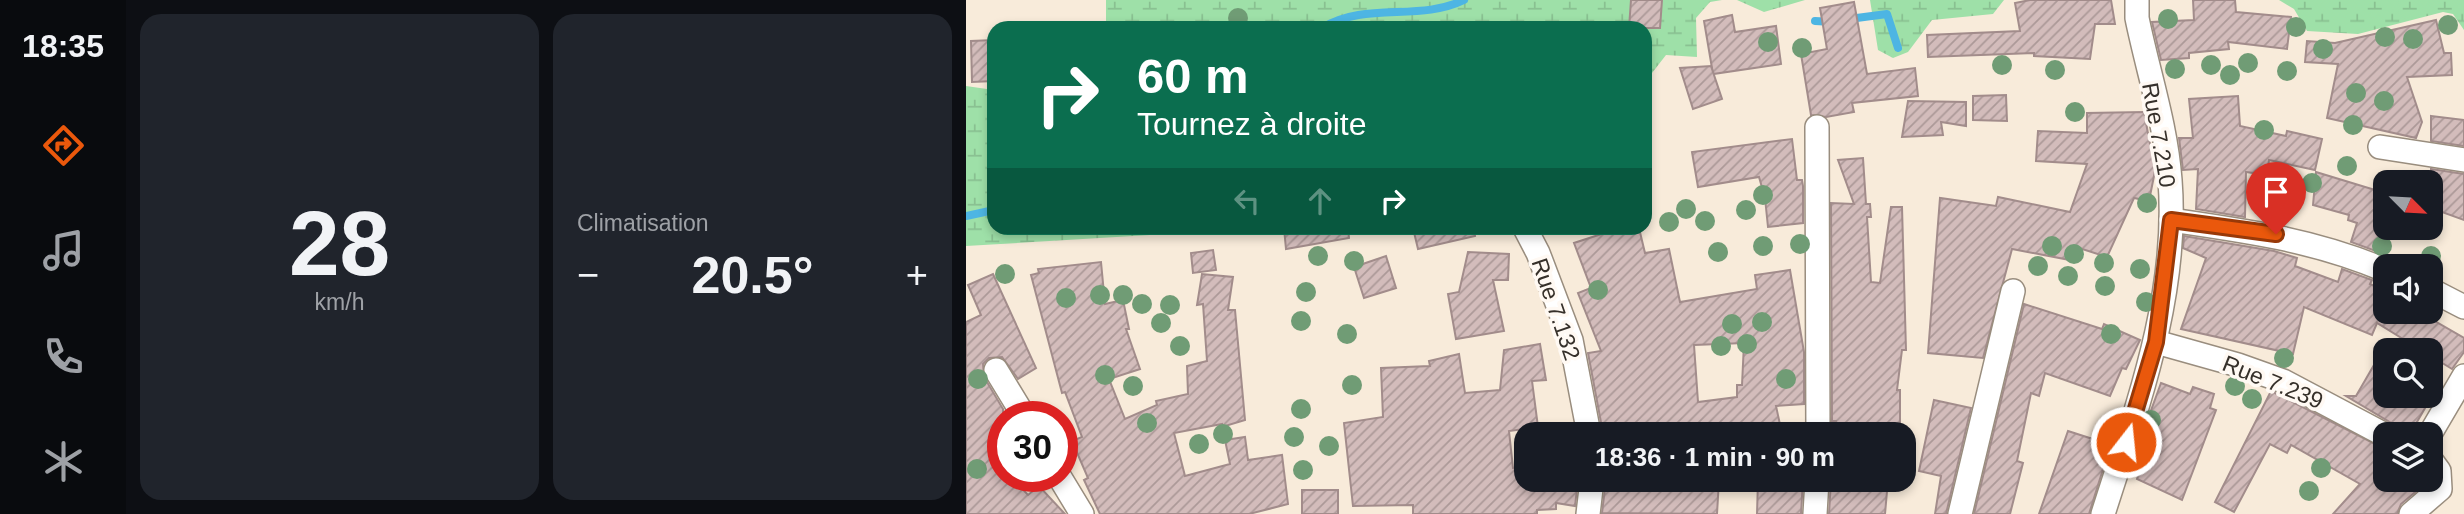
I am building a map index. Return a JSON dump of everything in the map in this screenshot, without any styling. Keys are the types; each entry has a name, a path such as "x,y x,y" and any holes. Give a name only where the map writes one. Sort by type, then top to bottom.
{"street":[{"name":"Rue 7.210","path":"2103,514 2156,342 2171,220 2170,179 2162,126 2137,18 2137,0"},
{"path":"1817,127 1818,422"},
{"path":"2380,147 2464,160"},
{"path":"2171,220 2276,234 2344,253 2373,265"},
{"name":"Rue 7.132","path":"1528,235 1571,340 1587,422"},
{"path":"1960,514 2013,291"},
{"path":"2443,296 2464,307"},
{"name":"Rue 7.239","path":"2156,342 2283,381 2373,429"},
{"path":"996,370 1015,401"},
{"path":"2437,422 2464,376"},
{"path":"1069,492 1082,514"},
{"path":"1588,514 1591,492"},
{"path":"1815,514 1816,492"},
{"path":"2412,514 2437,492"}],"green space":[{"path":"1106,0 1722,0 1710,2 1696,18 1697,57 1666,55 1652,73 1652,21 1106,21"},
{"path":"1737,0 1805,0 1764,12"},
{"path":"1870,0 2004,0 1993,14 1932,20 1908,52 1893,58 1878,50"},
{"path":"2279,0 2464,0 2464,30 2453,14 2443,12 2358,34 2307,31 2294,9"},
{"path":"966,86 987,89 987,235 1150,235 966,246"}],"building":[{"path":"1631,0 1662,0 1660,28 1652,28 1652,21 1630,21"},
{"path":"2030,0 2111,0 2115,24 2095,24 2090,59 2034,56 2034,53 1928,57 1927,35 2020,31 2015,3"},
{"path":"2193,0 2235,0 2236,12 2291,17 2287,49 2228,42 2229,49 2189,53 2189,58 2161,60 2152,22 2194,20"},
{"path":"1854,2 1867,74 1915,68 1918,96 1852,103 1854,112 1826,117 1811,115 1801,54 1827,49 1820,8"},
{"path":"1732,15 1735,32 1776,26 1781,64 1713,74 1704,21"},
{"path":"2436,20 2444,53 2451,53 2452,75 2407,77 2422,122 2416,138 2327,118 2338,64 2305,62 2307,41 2335,43"},
{"path":"987,40 987,81 972,82 971,41"},
{"path":"1711,66 1722,99 1693,109 1680,68"},
{"path":"2006,95 2007,121 1973,120 1973,96"},
{"path":"2238,96 2240,126 2286,136 2287,131 2322,139 2315,170 2269,160 2267,175 2246,172 2245,217 2196,209 2198,169 2183,170 2179,138 2193,138 2189,99"},
{"path":"1908,101 1966,102 1966,126 1941,122 1943,135 1902,137"},
{"path":"2144,112 2155,171 2149,201 2134,198 2107,257 2076,247 2070,260 2012,249 1983,358 1928,353 1940,198 1996,206 1998,197 2070,212 2087,164 2036,161 2038,131 2087,133 2087,113"},
{"path":"2431,116 2464,120 2464,146 2431,141"},
{"path":"1792,139 1797,180 1802,180 1803,186 1803,223 1768,227 1765,198 1759,177 1698,187 1692,152"},
{"path":"1863,158 1866,204 1870,204 1871,217 1867,217 1871,282 1880,283 1891,207 1902,207 1906,350 1902,350 1897,390 1900,390 1900,422 1832,421 1831,203 1854,204 1838,160"},
{"path":"2443,171 2464,174 2464,220 2443,212"},
{"path":"2316,172 2373,189 2373,240 2386,240 2381,253 2351,242 2357,223 2348,220 2349,215 2313,205"},
{"path":"1285,235 1349,235 1349,238 1286,249"},
{"path":"1415,235 1475,235 1475,236 1418,249"},
{"path":"1599,235 1641,235 1645,253 1669,249 1680,302 1757,289 1755,275 1790,270 1804,352 1804,404 1776,406 1779,422 1601,422 1588,353 1601,351 1578,293 1591,288 1574,243","holes":["1744,343 1742,385 1737,385 1737,397 1698,402 1694,345"]},
{"path":"2184,236 2274,251 2297,258 2295,266 2338,282 2342,269 2372,280 2373,324 2377,324 2372,335 2304,307 2293,354 2181,329 2206,258 2183,248"},
{"path":"1213,250 1216,270 1193,273 1191,253"},
{"path":"1468,252 1509,254 1508,280 1493,280 1504,331 1456,339 1448,294 1459,292"},
{"path":"1386,256 1396,288 1364,298 1354,267"},
{"path":"1101,262 1105,304 1123,300 1129,329 1126,329 1140,369 1109,379 1125,419 1157,405 1156,401 1188,394 1187,366 1207,361 1203,304 1197,305 1202,274 1233,277 1228,310 1235,310 1245,420 1222,427 1222,424 1174,433 1185,476 1230,464 1225,440 1245,437 1248,460 1282,455 1288,504 1249,514 1100,514 1084,480 1088,478 1078,455 1078,439 1082,437 1078,426 1078,401 1068,401 1065,392 1062,393 1031,275 1039,273 1038,269"},
{"path":"993,274 1036,368 1018,379 1002,357 989,358 983,364 984,377 998,401 987,401 987,492 1025,492 1028,495 1032,492 1045,492 1065,514 966,514 966,322 981,315 968,285"},
{"path":"2024,304 2102,329 2104,324 2140,340 2126,369 2122,368 2110,396 2045,373 2039,396 2031,393 2017,461 2023,463 2010,514 1974,514"},
{"path":"2379,324 2440,324 2464,338 2464,352 2452,369 2443,363 2443,338 2401,338"},
{"path":"1540,344 1546,380 1532,381 1537,422 1514,422 1514,430 1509,431 1514,492 1577,492 1575,506 1556,503 1556,509 1537,510 1537,514 1413,514 1413,505 1353,506 1344,423 1383,417 1381,368 1430,366 1429,361 1459,354 1465,393 1500,390 1504,350"},
{"path":"2373,367 2373,408 2425,408 2417,422 2390,422 2346,396 2356,396"},
{"path":"2161,383 2190,394 2193,387 2214,394 2210,408 2216,410 2182,500 2137,479 2158,420 2149,416"},
{"path":"2271,391 2373,443 2373,492 2415,492 2401,504 2397,514 2333,514 2360,484 2291,445 2287,453 2270,444 2234,512 2215,502"},
{"path":"1934,400 1971,408 1946,514 1935,514 1941,476 1919,471"},
{"path":"2068,431 2102,442 2101,446 2109,450 2089,514 2039,514"},
{"path":"1302,490 1338,490 1338,514 1302,514"},
{"path":"1605,492 1718,492 1717,514 1602,513"},
{"path":"1758,492 1802,492 1801,514 1757,514"},
{"path":"1830,492 1887,492 1885,514 1829,514"}],"waterway":[{"path":"1337,21 1356,15 1429,10 1464,0"},
{"path":"1849,19 1887,14 1898,48"},
{"path":"1815,21 1833,22"},
{"path":"966,216 987,212"}],"route":[{"path":"2126,442 2156,342 2171,220 2276,234"}]}
